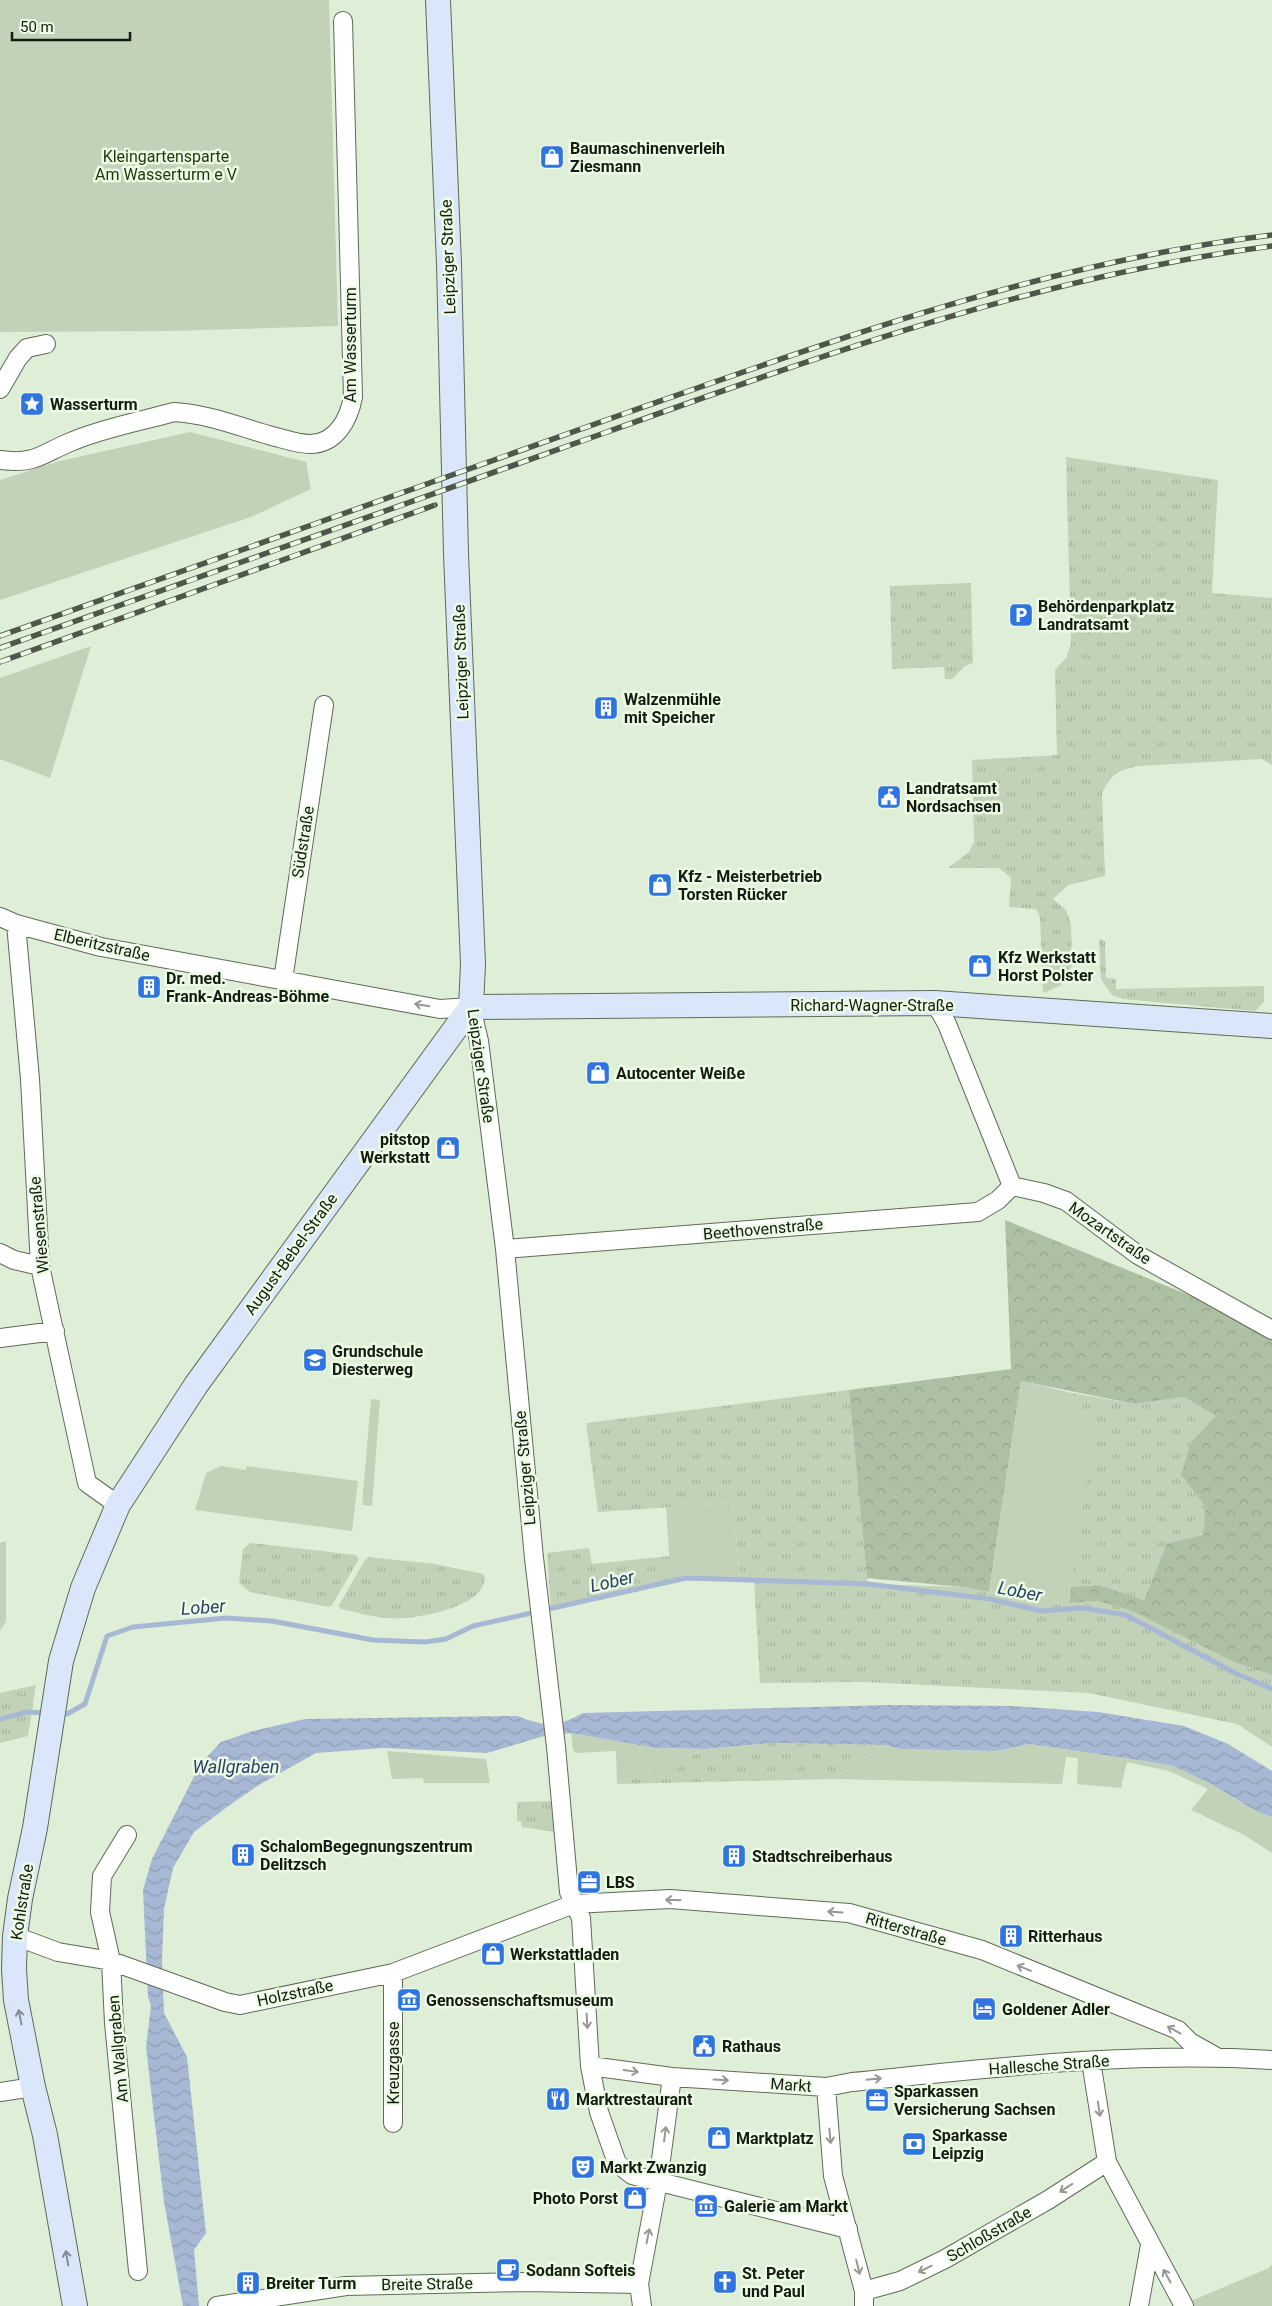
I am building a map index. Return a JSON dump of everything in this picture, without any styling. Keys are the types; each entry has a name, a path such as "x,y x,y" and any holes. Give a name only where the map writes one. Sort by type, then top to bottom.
{"street":[{"name":"Leipziger Straße","path":"438,0 449,264 456,554 472,948 471,1007 479,1041 505,1249 534,1558 556,1747 569,1892 581,1918 590,2066"},
{"name":"Am Wasserturm","path":"0,460 20,463 46,455 73,441 174,412 192,413 311,444 328,439 342,428 350,414 353,397 342,21"},
{"path":"0,389 18,358 27,348 46,344"},
{"name":"Südstraße","path":"283,980 324,705"},
{"name":"Elberitzstraße","path":"0,917 16,924 101,947 440,1009 471,1007"},
{"name":"Wiesenstraße","path":"16,924 30,1079 40,1266 87,1483 118,1505"},
{"name":"Richard-Wagner-Straße","path":"471,1007 935,1003 1272,1026"},
{"path":"935,1003 947,1024 1012,1186"},
{"name":"August-Bebel-Straße","path":"118,1505 196,1385 471,1007"},
{"name":"Beethovenstraße","path":"505,1249 978,1212 998,1200 1012,1186"},
{"name":"Mozartstraße","path":"1012,1186 1044,1193 1066,1201 1138,1255 1272,1330"},
{"path":"0,1253 14,1260 40,1266"},
{"path":"0,1338 55,1331"},
{"name":"Kohlstraße","path":"75,2306 45,2135 16,2000 14,1970 7,1931 47,1752 61,1661 83,1588 118,1505"},
{"name":"Am Wallgraben","path":"127,1835 102,1876 100,1892 103,1932 111,1961 114,2023 138,2271"},
{"name":"Ritterstraße","path":"574,1904 670,1899 849,1913 982,1950 1178,2030 1190,2042 1215,2056"},
{"name":"Holzstraße","path":"7,1931 58,1952 111,1961 225,2002 240,2005 393,1973 574,1904"},
{"name":"Kreuzgasse","path":"393,1973 393,2123"},
{"name":"Hallesche Straße","path":"826,2087 852,2082 1057,2062 1215,2056 1272,2060"},
{"path":"1091,2061 1107,2162 1184,2306"},
{"path":"590,2066 599,2112 617,2163 632,2175 848,2229"},
{"name":"Markt","path":"590,2066 672,2077 826,2087 834,2176 864,2299"},
{"path":"642,2306 639,2284 658,2182 672,2077"},
{"path":"0,2092 33,2086"},
{"name":"Schloßstraße","path":"864,2299 946,2259 1048,2200 1107,2162"},
{"path":"1139,2306 1150,2245"},
{"name":"Breite Straße","path":"217,2306 270,2299 294,2300 346,2286 404,2284 639,2284"}],"green space":[{"name":"Kleingartensparte Am Wasserturm e V","path":"0,0 329,0 338,326 168,331 0,332"},
{"path":"190,432 306,462 311,489 251,517 0,600 0,480 60,461"},
{"path":"1066,457 1218,480 1212,593 1272,598 1272,765 1262,759 1139,766 1121,771 1113,777 1102,793 1105,876 1068,885 1053,899 1066,910 1071,924 1072,965 1062,985 1043,993 1040,918 1036,909 1009,907 1011,878 999,868 948,868 969,852 974,842 972,760 1057,755 1055,670 1066,658 1071,644"},
{"path":"971,583 973,663 965,666 952,679 945,679 944,667 892,669 890,586"},
{"path":"91,646 50,778 0,759 0,678"},
{"path":"1099,939 1105,941 1106,978 1116,979 1116,989 1264,986 1264,1002 1255,1011 1123,999 1112,995 1101,979"},
{"path":"1005,1220 1272,1329 1272,1675 1234,1662 1130,1610 1097,1601 1069,1603 1071,1587 1099,1585 1144,1600 1167,1543 1204,1535 1205,1506 1181,1475 1190,1443 1216,1416 1184,1397 1135,1404 1021,1381 989,1592 963,1587 867,1578 849,1390 1011,1369"},
{"path":"1021,1381 1072,1393 1093,1435 1069,1603 1048,1604 989,1592"},
{"path":"849,1390 868,1584 963,1587 1048,1604 1097,1601 1130,1610 1234,1662 1272,1675 1272,1747 1237,1724 1089,1693 865,1682 760,1683 754,1580 740,1580 733,1503 598,1512 586,1423"},
{"path":"1072,1393 1135,1404 1184,1397 1216,1416 1190,1443 1181,1475 1205,1506 1205,1535 1167,1543 1144,1600 1099,1585 1071,1587 1092,1435"},
{"path":"371,1399 380,1400 372,1506 362,1505"},
{"path":"221,1466 246,1470 246,1466 358,1481 352,1531 195,1510 206,1473"},
{"path":"733,1503 740,1580 686,1578 671,1582 666,1507"},
{"path":"6,1541 6,1621 0,1631 0,1543"},
{"path":"251,1543 356,1555 359,1559 329,1607 250,1592 239,1583 243,1549"},
{"path":"589,1548 592,1564 670,1556 671,1582 551,1609 547,1553"},
{"path":"369,1557 435,1564 483,1574 485,1578 479,1592 471,1598 461,1604 436,1613 409,1618 387,1618 341,1609 339,1605 365,1560"},
{"path":"36,1685 28,1736 0,1743 0,1693"},
{"path":"571,1733 656,1748 706,1749 617,1784 616,1751 576,1753 573,1750"},
{"path":"773,1743 886,1745 832,1779 617,1784 706,1749"},
{"path":"1030,1744 1171,1765 1211,1784 1258,1812 1272,1817 1272,1853 1244,1835 1191,1810 1208,1789 1169,1771 1127,1762 1121,1788 1077,1784 1078,1758 1066,1757 1062,1784 832,1779 886,1745 900,1749 996,1751"},
{"path":"387,1751 486,1759 490,1783 424,1783 423,1778 392,1779"},
{"path":"553,1801 555,1832 522,1827 521,1821 517,1821 517,1802"},
{"path":"1272,2264 1272,2306 1194,2306 1191,2301 1269,2268"}],"water":[{"name":"Wallgraben","path":"892,1705 1012,1706 1098,1712 1184,1726 1228,1744 1272,1771 1272,1817 1258,1812 1211,1784 1171,1765 1030,1744 996,1751 900,1749 886,1745 773,1743 706,1749 656,1748 571,1733 544,1736 487,1753 384,1748 316,1753 259,1785 194,1832 173,1868 164,1909 162,1961 164,2013 187,2057 206,2233 194,2250 199,2306 183,2306 164,2202 146,2047 151,2006 148,1997 143,1890 152,1859 201,1763 221,1742 253,1731 305,1719 517,1716 544,1724 551,1724 565,1721 583,1713"}],"waterway":[{"name":"Lober","path":"544,1610 686,1578 868,1584 990,1599 1041,1611 1082,1608 1126,1615 1235,1673 1272,1689"},
{"name":"Lober","path":"60,1714 67,1714 85,1704 107,1636 133,1627 226,1618 272,1621 373,1640 425,1642 446,1639 473,1626 536,1612"},
{"name":"Lober","path":"0,1719 27,1712 47,1713"}],"railway":[{"path":"0,636 626,413 864,331 945,306 1107,264 1189,247 1272,235"},
{"path":"0,648 771,374 935,321 1018,297 1102,277 1186,259 1272,246"},
{"path":"0,662 435,505"}],"place":[{"name":"Baumaschinenverleih Ziesmann","path":"552,157"},
{"name":"Wasserturm","path":"32,404"},
{"name":"Behördenparkplatz Landratsamt","path":"1021,615"},
{"name":"Walzenmühle mit Speicher","path":"606,708"},
{"name":"Landratsamt Nordsachsen","path":"889,797"},
{"name":"Kfz - Meisterbetrieb Torsten Rücker","path":"660,885"},
{"name":"Kfz Werkstatt Horst Polster","path":"980,966"},
{"name":"Dr. med. Frank-Andreas-Böhme","path":"149,987"},
{"name":"Autocenter Weiße","path":"598,1073"},
{"name":"pitstop Werkstatt","path":"448,1148"},
{"name":"Grundschule Diesterweg","path":"315,1360"},
{"name":"SchalomBegegnungszentrum Delitzsch","path":"243,1855"},
{"name":"Stadtschreiberhaus","path":"734,1856"},
{"name":"LBS","path":"589,1882"},
{"name":"Ritterhaus","path":"1011,1936"},
{"name":"Werkstattladen","path":"493,1954"},
{"name":"Genossenschaftsmuseum","path":"409,2000"},
{"name":"Goldener Adler","path":"984,2009"},
{"name":"Rathaus","path":"704,2046"},
{"name":"Marktrestaurant","path":"558,2099"},
{"name":"Sparkassen Versicherung Sachsen","path":"877,2100"},
{"name":"Marktplatz","path":"719,2138"},
{"name":"Sparkasse Leipzig","path":"914,2144"},
{"name":"Markt Zwanzig","path":"583,2167"},
{"name":"Photo Porst","path":"635,2198"},
{"name":"Galerie am Markt","path":"706,2206"},
{"name":"Sodann Softeis","path":"508,2270"},
{"name":"St. Peter und Paul","path":"725,2282"},
{"name":"Breiter Turm","path":"248,2283"}]}
